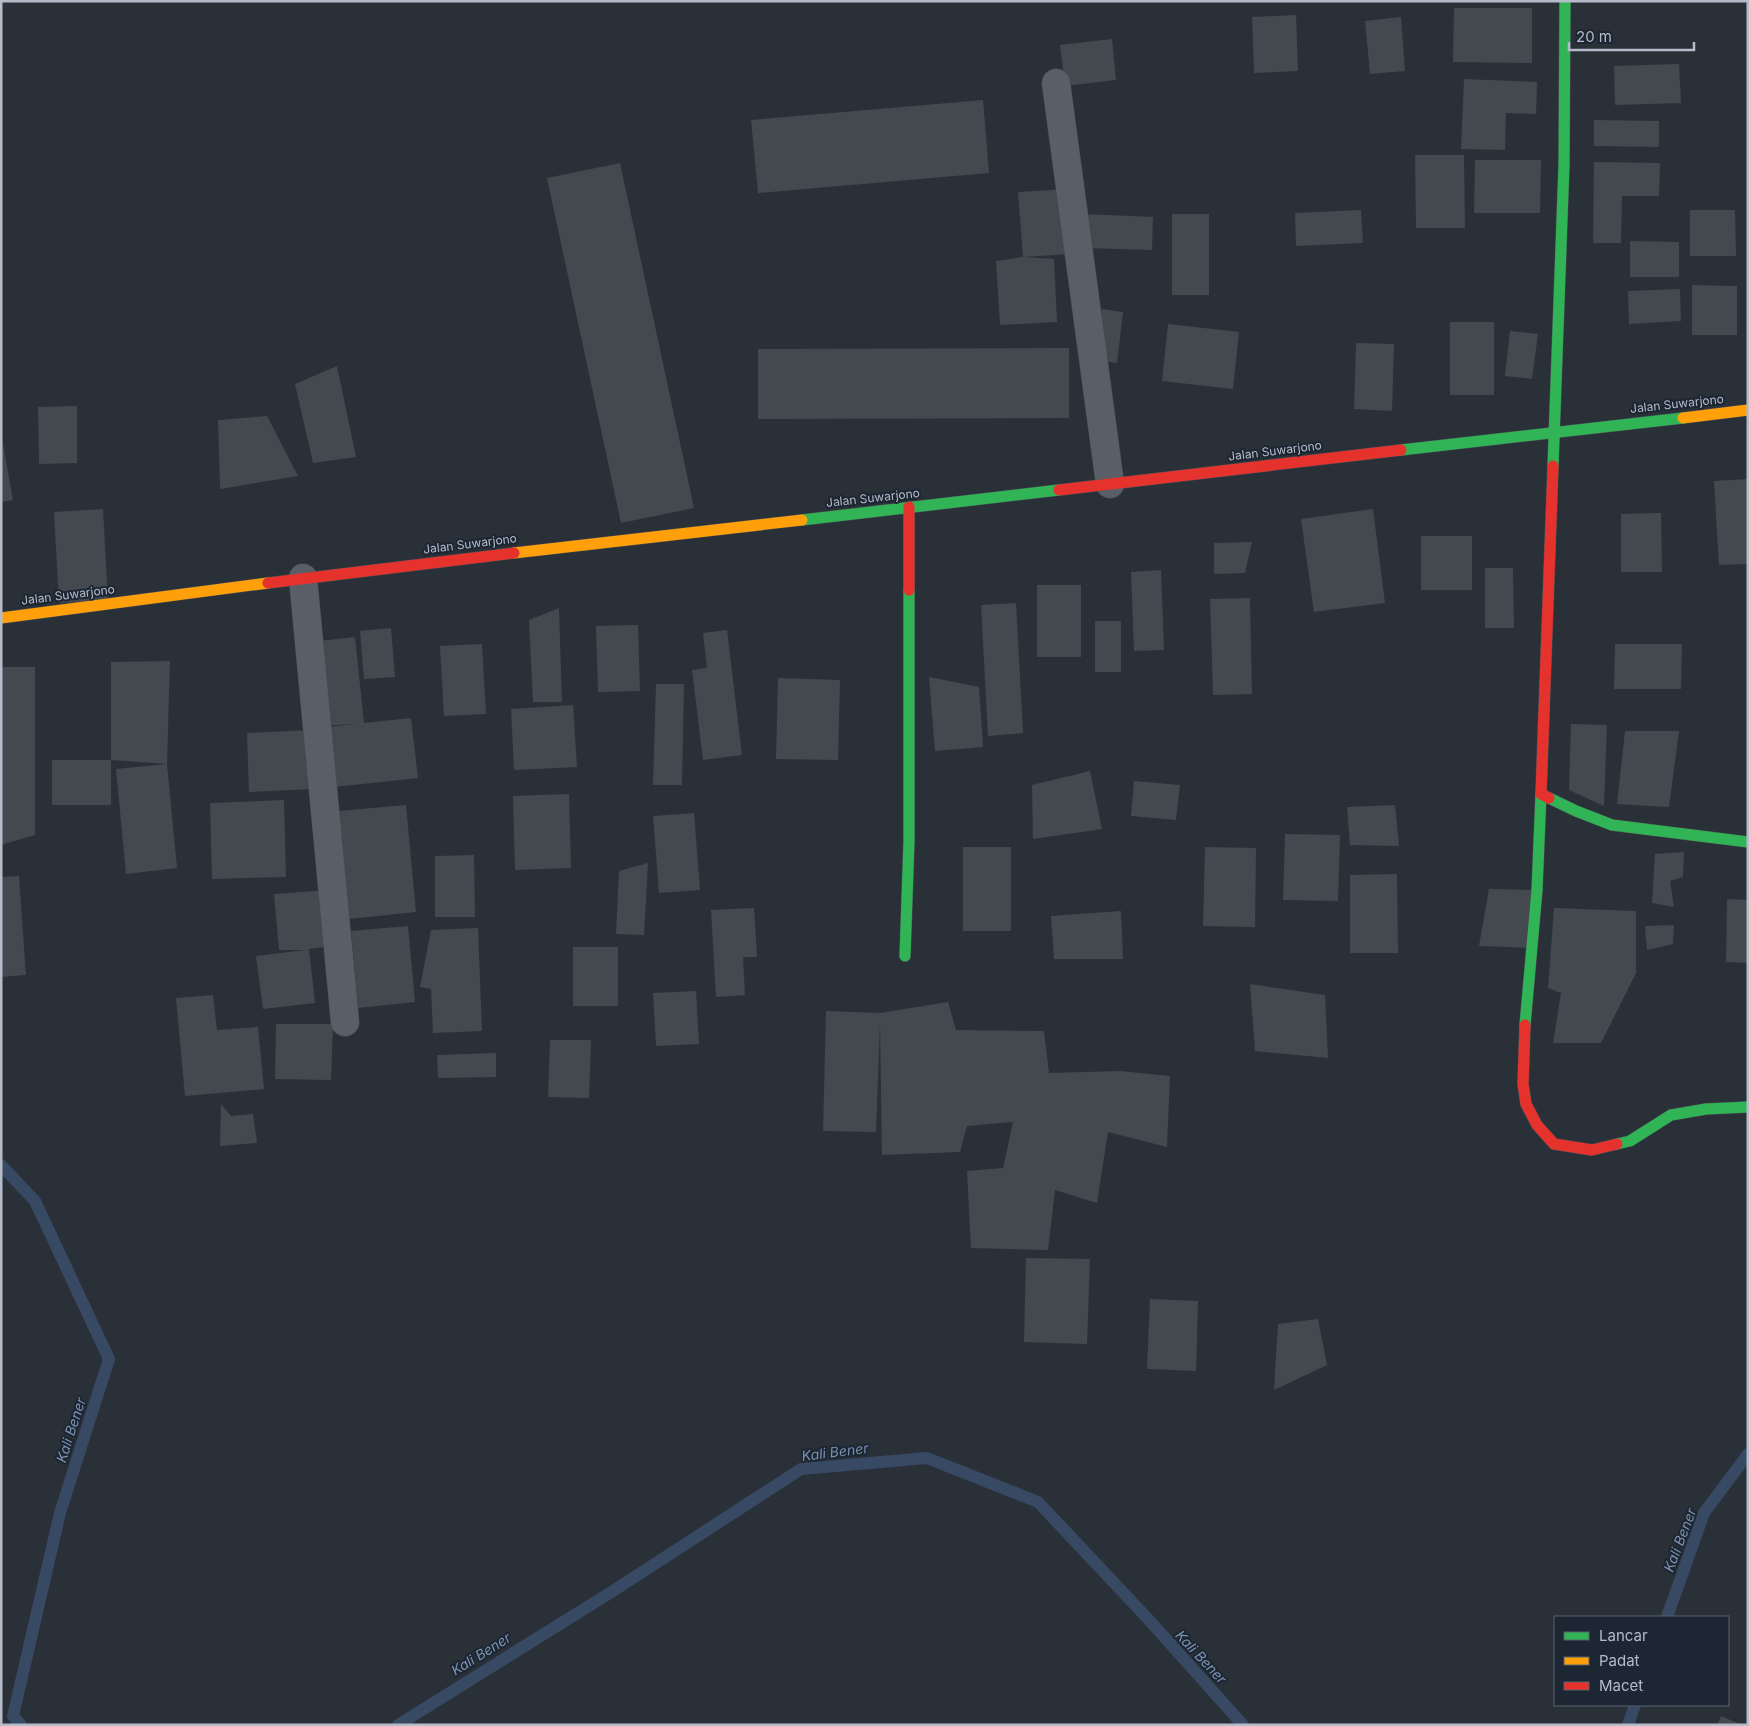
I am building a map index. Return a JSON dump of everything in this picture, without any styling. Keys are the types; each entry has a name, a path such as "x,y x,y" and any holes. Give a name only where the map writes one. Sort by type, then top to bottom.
{"street":[{"path":"1566,1 1564,165 1555,431 1537,890 1524,1036 1523,1084 1526,1104 1537,1125 1554,1144 1592,1150 1630,1141 1671,1115 1748,1107"},
{"path":"1056,83 1110,484"},
{"name":"Jalan Suwarjono","path":"1,618 303,578 1748,410"},
{"path":"905,956 909,841 909,507"},
{"path":"303,578 345,1022"},
{"path":"1541,794 1576,811 1612,825 1748,842"}],"building":[{"path":"1454,8 1532,8 1532,63 1453,62"},
{"path":"1296,15 1298,71 1254,73 1252,17"},
{"path":"1401,17 1405,71 1370,74 1365,21"},
{"path":"1112,39 1116,80 1065,86 1060,45"},
{"path":"1679,64 1681,103 1615,105 1614,66"},
{"path":"1464,79 1537,82 1536,114 1506,113 1505,150 1461,149"},
{"path":"983,100 989,173 758,193 751,120"},
{"path":"1594,120 1659,121 1659,147 1594,146"},
{"path":"1415,155 1464,155 1465,228 1416,228"},
{"path":"1475,160 1541,160 1540,213 1474,213"},
{"path":"1594,162 1660,163 1659,196 1622,196 1621,243 1593,243"},
{"path":"620,163 694,508 621,523 547,178"},
{"path":"1065,189 1069,254 1024,257 1054,259 1057,322 1000,325 996,261 1023,257 1018,192"},
{"path":"1361,210 1363,243 1296,246 1295,213"},
{"path":"1690,210 1735,210 1736,256 1690,256"},
{"path":"1084,214 1153,217 1152,250 1083,248"},
{"path":"1172,214 1209,214 1209,295 1172,295"},
{"path":"1630,241 1679,242 1679,277 1630,277"},
{"path":"1692,285 1737,286 1737,335 1692,335"},
{"path":"1680,289 1681,321 1629,324 1628,291"},
{"path":"1102,309 1123,312 1117,363 1096,360"},
{"path":"1450,322 1494,322 1494,395 1450,395"},
{"path":"1168,324 1239,332 1233,389 1162,381"},
{"path":"1510,331 1538,334 1532,379 1505,376"},
{"path":"1356,343 1394,344 1392,411 1354,409"},
{"path":"1069,348 1069,418 758,419 758,349"},
{"path":"337,366 356,457 313,463 295,384"},
{"path":"77,406 77,463 39,464 38,407"},
{"path":"267,416 298,476 220,489 218,420"},
{"path":"1,433 13,500 1,502"},
{"path":"1748,479 1748,564 1719,565 1714,481"},
{"path":"103,509 108,601 59,603 54,512"},
{"path":"1373,509 1385,603 1314,612 1301,519"},
{"path":"1661,513 1662,572 1621,572 1621,514"},
{"path":"1421,536 1472,536 1472,590 1421,590"},
{"path":"1252,542 1245,573 1214,574 1214,543"},
{"path":"1485,568 1513,568 1514,628 1485,628"},
{"path":"1161,570 1164,650 1134,651 1131,572"},
{"path":"1037,585 1081,585 1081,657 1037,657"},
{"path":"1250,598 1252,694 1213,695 1210,599"},
{"path":"1016,603 1023,733 988,736 981,605"},
{"path":"559,608 562,702 533,702 529,620"},
{"path":"1095,621 1121,621 1121,672 1095,672"},
{"path":"638,625 640,691 598,692 596,626"},
{"path":"391,628 395,677 364,679 360,631"},
{"path":"727,630 742,755 703,760 692,670 707,668 703,633"},
{"path":"355,637 364,723 411,718 418,778 335,787 328,727 355,724 318,726 310,642"},
{"path":"482,644 486,714 444,716 440,646"},
{"path":"1615,644 1682,644 1681,689 1614,689"},
{"path":"170,661 167,764 111,760 111,662"},
{"path":"1,667 35,667 35,835 1,845"},
{"path":"929,677 979,687 983,747 935,751"},
{"path":"778,678 840,680 838,760 776,759"},
{"path":"656,684 684,684 682,785 653,785"},
{"path":"573,705 577,767 514,770 511,709"},
{"path":"1571,724 1607,725 1604,806 1569,790"},
{"path":"310,730 312,789 249,792 247,733"},
{"path":"1625,731 1679,731 1669,807 1617,804"},
{"path":"52,760 111,760 111,805 52,805"},
{"path":"167,764 177,868 126,874 116,769"},
{"path":"1090,771 1102,829 1033,839 1032,785"},
{"path":"1134,781 1180,785 1176,820 1131,816"},
{"path":"569,794 571,868 515,870 513,796"},
{"path":"284,800 286,877 212,879 210,803"},
{"path":"406,805 416,912 349,919 339,811"},
{"path":"1395,805 1399,846 1350,845 1347,807"},
{"path":"694,813 700,890 659,893 653,816"},
{"path":"1285,834 1340,835 1338,901 1283,900"},
{"path":"963,847 1011,847 1011,931 963,931"},
{"path":"1205,847 1256,848 1255,927 1203,926"},
{"path":"1684,852 1683,877 1670,881 1674,907 1652,903 1655,854"},
{"path":"474,855 475,917 435,917 435,856"},
{"path":"648,863 644,935 616,934 619,871"},
{"path":"1397,874 1398,953 1350,953 1350,875"},
{"path":"19,876 26,975 1,977 1,877"},
{"path":"1489,889 1534,890 1530,948 1479,946"},
{"path":"329,890 333,946 309,949 315,1003 263,1009 256,956 305,950 279,950 274,894"},
{"path":"1727,899 1748,900 1748,963 1726,962"},
{"path":"754,908 757,957 743,957 745,995 716,997 711,910"},
{"path":"1554,908 1636,911 1636,973 1601,1043 1553,1043 1561,993 1548,988"},
{"path":"1121,911 1123,959 1054,959 1051,916"},
{"path":"1674,925 1673,944 1647,950 1645,926"},
{"path":"408,926 415,1002 358,1008 351,931"},
{"path":"478,928 482,1031 433,1033 431,989 420,987 431,930"},
{"path":"573,947 618,947 618,1006 573,1006"},
{"path":"1250,984 1325,995 1328,1058 1255,1051"},
{"path":"696,991 699,1044 656,1046 653,993"},
{"path":"213,995 217,1030 258,1027 264,1089 185,1096 176,998"},
{"path":"948,1002 956,1030 1044,1031 1049,1073 1120,1071 1170,1076 1167,1147 1108,1132 1097,1203 1055,1190 1048,1250 971,1248 967,1171 1003,1168 1013,1122 967,1126 960,1152 882,1155 880,1023 876,1132 823,1131 826,1011 880,1013"},
{"path":"276,1024 333,1024 331,1080 275,1079"},
{"path":"550,1040 591,1040 589,1098 548,1097"},
{"path":"496,1053 496,1077 438,1078 437,1055"},
{"path":"221,1104 231,1116 253,1114 257,1143 220,1146"},
{"path":"1026,1258 1090,1259 1087,1344 1024,1342"},
{"path":"1150,1299 1198,1301 1196,1371 1147,1369"},
{"path":"1318,1319 1327,1365 1274,1390 1278,1324"},
{"path":"1721,1716 1742,1725 1717,1725"}],"waterway":[{"name":"Kali Bener","path":"1,1165 35,1201 109,1359 60,1513 13,1716 21,1725"},
{"name":"Kali Bener","path":"1667,1616 1704,1513 1748,1454"},
{"name":"Kali Bener","path":"398,1725 613,1591 801,1469 927,1458 1038,1502 1149,1620 1243,1725"},
{"name":"Kali Bener","path":"1628,1725 1635,1706"}],"traffic: fast":[{"path":"1553,466 1564,165 1565,1"},
{"path":"1401,450 1683,418"},
{"path":"802,520 1059,490"},
{"path":"905,956 909,841 909,590"},
{"path":"1525,1025 1537,890 1541,794"},
{"path":"1549,798 1612,825 1748,842"},
{"path":"1617,1144 1630,1141 1671,1115 1706,1109 1748,1107"}],"traffic: slow":[{"path":"1683,418 1748,410"},
{"path":"514,553 802,520"},
{"path":"1,618 268,583"}],"traffic: jam":[{"path":"1059,490 1401,450"},
{"path":"1549,798 1541,794 1553,466"},
{"path":"909,507 909,590"},
{"path":"268,583 514,553"},
{"path":"1525,1025 1523,1084 1526,1104 1537,1125 1554,1144 1592,1150 1617,1144"}]}
